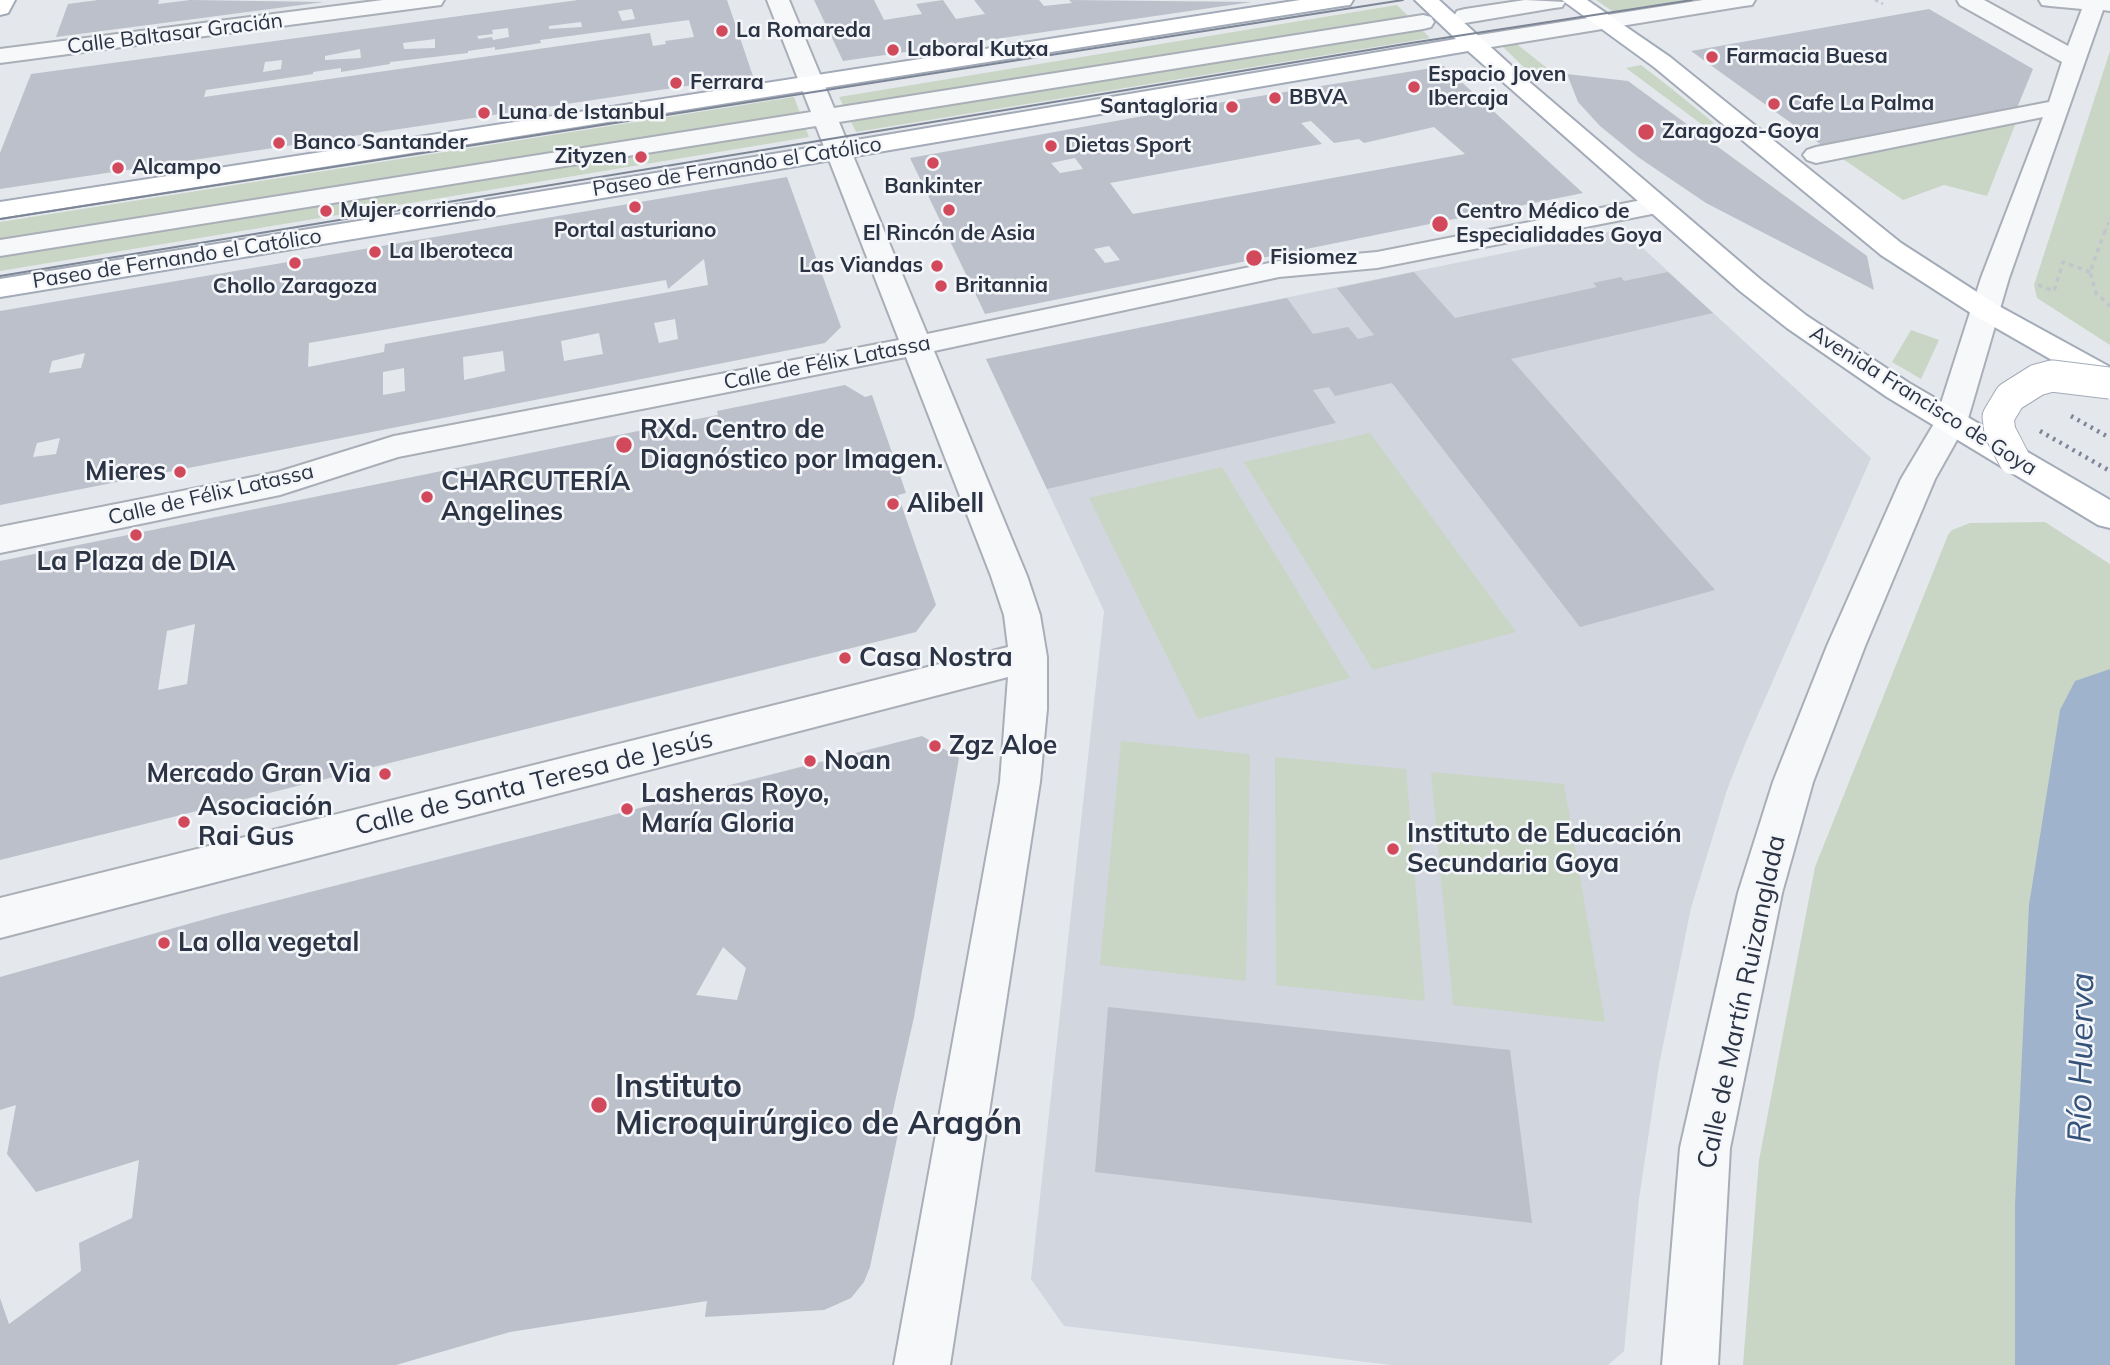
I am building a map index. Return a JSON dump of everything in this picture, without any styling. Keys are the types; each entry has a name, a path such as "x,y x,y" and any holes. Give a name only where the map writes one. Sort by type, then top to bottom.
{"main road":[{"path":"0,8 4,0"},
{"path":"0,210 810,81 1342,0"},
{"path":"1564,1 1606,22 1662,62 1891,249 1987,311 2110,382"},
{"name":"Avenida Francisco de Goya","path":"1424,11 1473,43 1657,205 1797,322 1855,364 2110,516"},
{"name":"Paseo de Fernando el Católico","path":"0,288 839,151 1473,43"},
{"path":"2014,459 2000,432 1998,417 2010,397 2037,380 2052,376 2110,382"}],"street":[{"name":"Calle Baltasar Gracián","path":"0,56 433,0"},
{"path":"778,0 1009,576 1022,615 1028,657 1027,709 1020,782 922,1365"},
{"path":"1473,43 1744,0"},
{"path":"1968,0 2074,59"},
{"path":"2050,0 2102,3"},
{"path":"1465,16 1564,1"},
{"name":"Calle de Martín Ruizanglada","path":"1689,1365 1705,1148 1760,893 1793,782 1846,646 1918,479 1968,432 1987,311 1999,267 2059,107 2074,59 2102,3"},
{"name":"Paseo de Fernando el Católico","path":"0,248 825,117 1424,11"},
{"path":"1816,155 2059,107"},
{"name":"Calle de Félix Latassa","path":"0,540 280,483 394,447 916,346 1279,269 1377,260 1657,205"},
{"name":"Calle de Santa Teresa de Jesús","path":"0,918 1028,657"}],"path":[{"path":"1875,0 1883,4"},
{"path":"2110,218 2090,272 2096,293 2110,306"},
{"path":"2029,283 2054,291 2063,262 2090,272"}],"shaded area":[{"name":"Instituto de Educación Secundaria Goya","path":"1622,229 1871,458 1745,744 1727,790 1691,908 1659,1065 1639,1199 1624,1351 1608,1365 1392,1365 1064,1326 1031,1279 1104,611 986,359"}],"green space":[{"path":"1596,0 1723,0 1618,15"},
{"path":"1397,5 1430,38 856,132 839,97"},
{"path":"1514,42 1547,68 1528,71 1503,47"},
{"path":"2110,51 2110,345 2037,298 2034,285"},
{"path":"1641,65 1714,123 1704,126 1626,68"},
{"path":"794,97 809,137 0,271 0,222"},
{"path":"2017,120 1987,196 1944,185 1903,200 1840,157"},
{"path":"1911,330 1939,340 1921,379 1892,362"},
{"path":"1370,433 1516,632 1373,670 1244,462"},
{"path":"1222,467 1350,678 1198,719 1089,498"},
{"path":"2045,522 2110,564 2110,1365 1743,1365 1759,1160 1815,867 1948,535 1952,530 1970,523"},
{"path":"1121,741 1250,754 1246,981 1100,965"},
{"path":"1275,757 1406,769 1425,1001 1276,985"},
{"path":"1431,772 1564,784 1605,1022 1453,1005"}],"building":[{"path":"98,0 159,0 158,4 190,0 324,2 56,37 68,4"},
{"path":"578,0 727,0 753,76 0,189 0,153 31,74","holes":["632,9 635,19 622,21 618,11","689,20 694,37 665,41 666,44 653,46 650,33 204,97 206,90 313,72 341,68 341,72 390,62 541,43 540,40","581,22 582,27 549,29 549,26","508,28 509,37 493,40 492,37 479,39 477,36 493,34 492,30","435,39 435,48 404,49 403,43","360,49 361,58 325,60 325,56","282,60 281,69 263,72 265,62"]},
{"path":"814,0 874,0 884,20 922,14 916,4 943,0 956,19 985,14 974,0 1039,0 1044,6 1072,3 1069,0 1252,2 843,61"},
{"path":"1929,9 2033,69 2017,108 1823,146 1691,51"},
{"path":"1444,66 1583,193 985,314 910,158 1199,106","holes":["1311,121 1334,143 1359,139 1364,143 1434,127 1465,154 1133,214 1110,183 1322,144 1301,123","1075,158 1083,169 1060,173 1051,163","1109,246 1120,260 1105,263 1094,249"]},
{"path":"1567,74 1628,81 1867,256 1874,290 1706,203 1638,157 1600,126 1578,102"},
{"path":"787,177 841,327 825,343 0,505 0,311","holes":["704,259 708,285 385,344 384,352 308,367 309,343 666,280 668,289","675,319 678,339 659,343 654,323","599,333 603,354 564,361 561,341","503,351 505,371 464,380 463,357","85,353 81,368 49,373 52,361","404,368 405,391 383,395 383,372","60,438 56,454 33,457 37,443"]},
{"path":"1414,272 1455,318 1597,287 1593,283 1621,277 1624,281 1668,272 1713,313 1511,359 1715,590 1580,627 1392,383 1335,396 1329,387 1313,390 1336,423 1047,489 986,359 1287,298 1313,334 1348,327 1358,339 1374,335 1337,288"},
{"path":"845,385 865,397 872,395 906,493 898,495 936,605 916,632 0,860 0,561 718,415 717,411","holes":["195,624 187,684 158,690 167,631"]},
{"path":"922,736 959,758 914,1017 890,1124 900,1124 870,1267 864,1282 851,1298 824,1310 705,1317 707,1301 510,1332 396,1365 0,1365 0,1298 9,1324 81,1271 79,1243 132,1218 139,1160 36,1192 7,1154 16,1105 0,1110 0,977 220,915","holes":["723,947 746,968 737,1000 696,995"]},
{"path":"1108,1007 1510,1050 1532,1223 1095,1172"}],"waterway":[{"name":"Río Huerva","path":"2086,1365 2080,1204 2085,905 2110,710"}],"tram line":[{"path":"0,219 1403,0"},
{"path":"0,276 1411,43 1692,0"}],"railway":[{"path":"2071,416 2110,438"},
{"path":"2040,431 2110,471"}],"place":[{"name":"La Romareda","path":"722,31"},
{"name":"Laboral Kutxa","path":"893,50"},
{"name":"Farmacia Buesa","path":"1712,57"},
{"name":"Ferrara","path":"676,83"},
{"name":"Espacio Joven Ibercaja","path":"1414,87"},
{"name":"BBVA","path":"1275,98"},
{"name":"Cafe La Palma","path":"1774,104"},
{"name":"Santagloria","path":"1232,107"},
{"name":"Luna de Istanbul","path":"484,113"},
{"name":"Zaragoza-Goya","path":"1646,132"},
{"name":"Banco Santander","path":"279,143"},
{"name":"Dietas Sport","path":"1051,146"},
{"name":"Zityzen","path":"641,157"},
{"name":"Bankinter","path":"933,163"},
{"name":"Alcampo","path":"118,168"},
{"name":"Portal asturiano","path":"635,207"},
{"name":"El Rincón de Asia","path":"949,210"},
{"name":"Mujer corriendo","path":"326,211"},
{"name":"Centro Médico de Especialidades Goya","path":"1440,224"},
{"name":"La Iberoteca","path":"375,252"},
{"name":"Fisiomez","path":"1254,258"},
{"name":"Chollo Zaragoza","path":"295,263"},
{"name":"Las Viandas","path":"937,266"},
{"name":"Britannia","path":"941,286"},
{"name":"RXd. Centro de Diagnóstico por Imagen.","path":"624,445"},
{"name":"Mieres","path":"180,472"},
{"name":"CHARCUTERÍA Angelines","path":"427,497"},
{"name":"Alibell","path":"893,504"},
{"name":"La Plaza de DIA","path":"136,535"},
{"name":"Casa Nostra","path":"845,658"},
{"name":"Zgz Aloe","path":"935,746"},
{"name":"Noan","path":"810,761"},
{"name":"Mercado Gran Via","path":"385,774"},
{"name":"Lasheras Royo, María Gloria","path":"627,809"},
{"name":"Asociación Rai Gus","path":"184,822"},
{"name":"Instituto de Educación Secundaria Goya","path":"1393,849"},
{"name":"La olla vegetal","path":"164,943"},
{"name":"Instituto Microquirúrgico de Aragón","path":"599,1105"}]}
